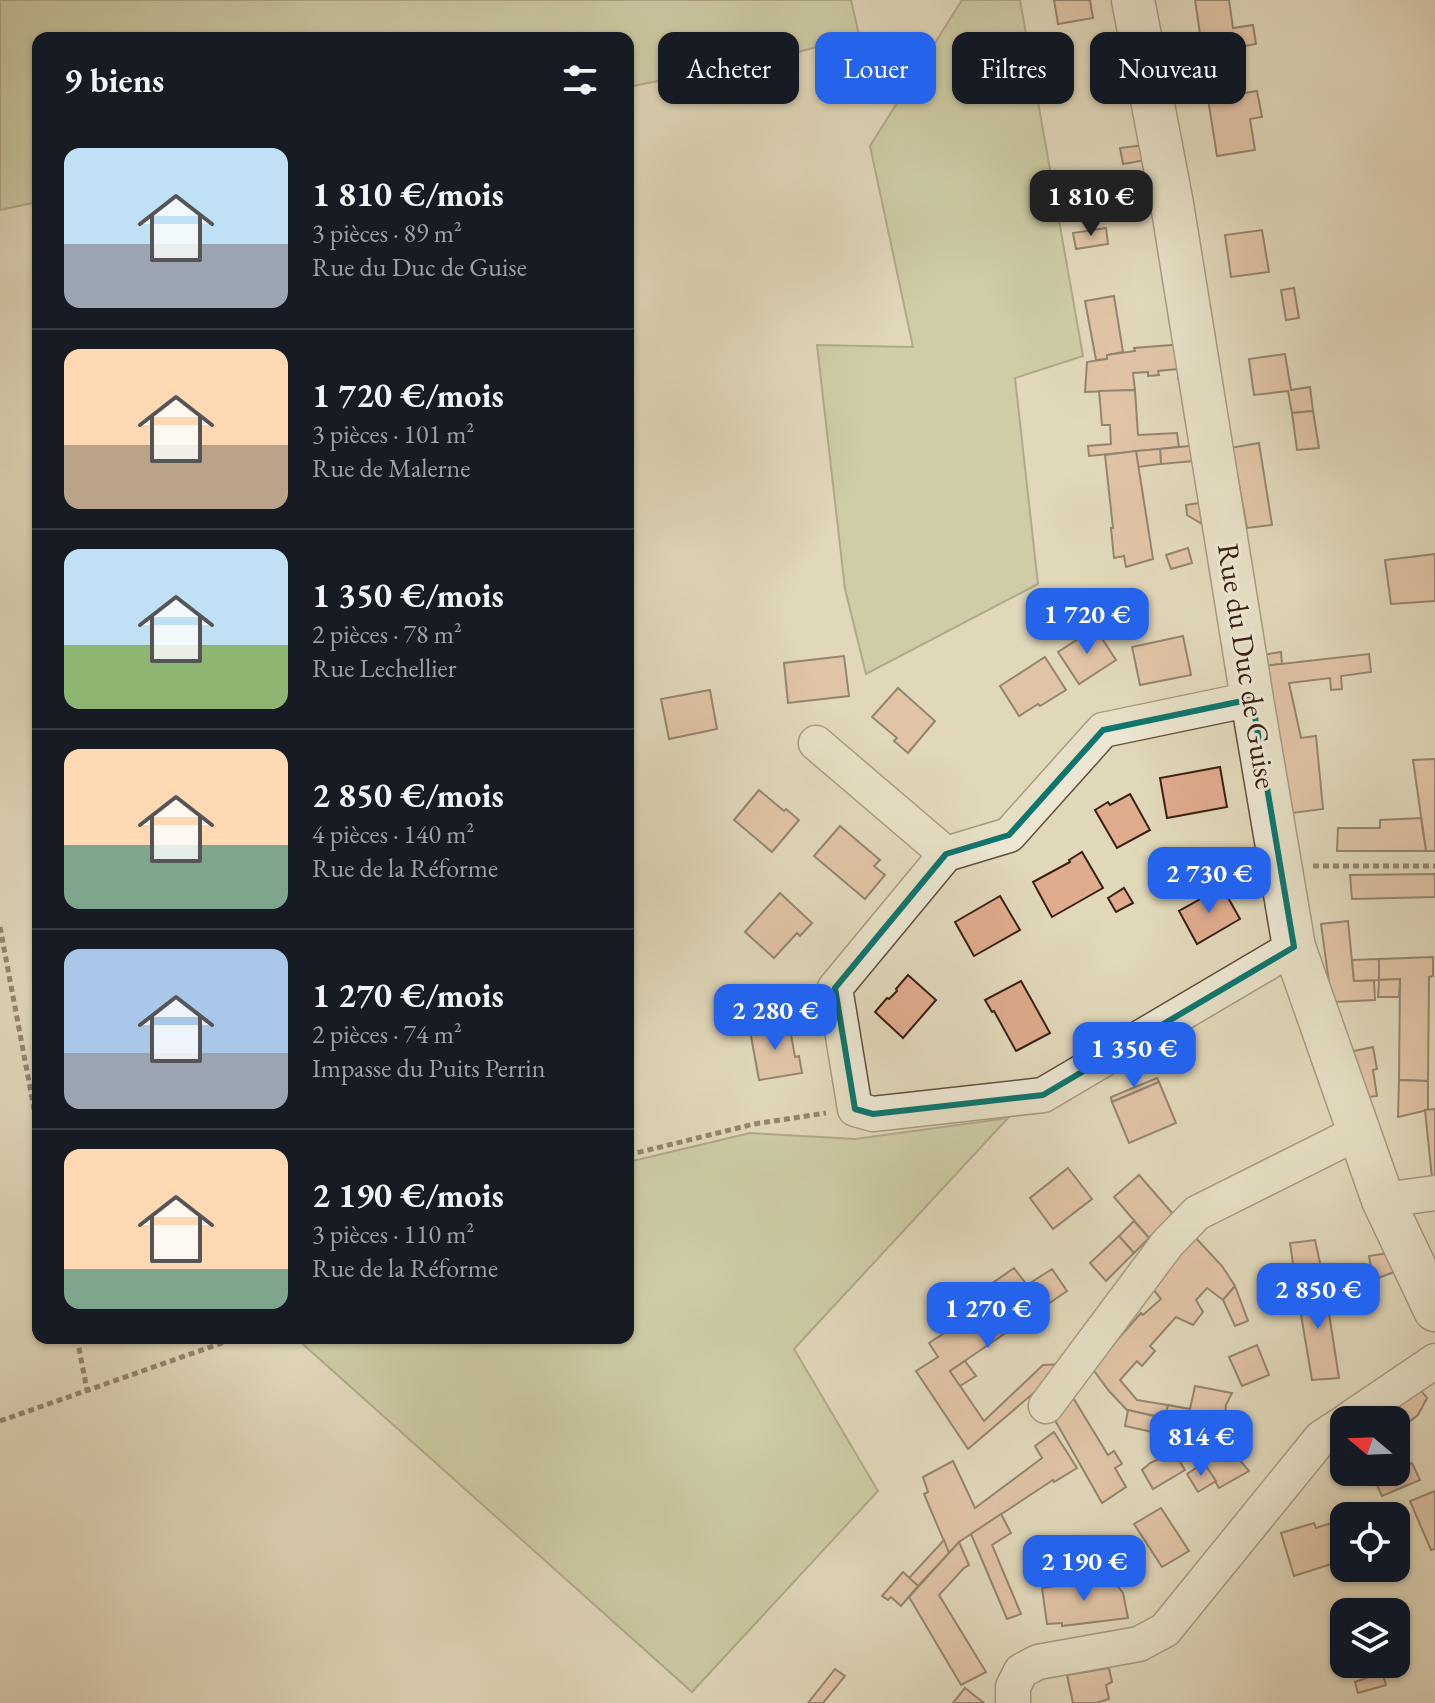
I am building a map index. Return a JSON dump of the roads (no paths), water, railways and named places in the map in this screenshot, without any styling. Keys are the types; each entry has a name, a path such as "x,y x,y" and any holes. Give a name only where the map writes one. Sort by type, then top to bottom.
{"street":[{"name":"Rue du Duc de Guise","path":"1133,0 1172,204 1294,947 1383,1200 1435,1310"},
{"path":"1252,699 1103,730 1009,835 946,854 835,988 855,1109 873,1114 1043,1095 1294,947"},
{"path":"816,743 946,854"},
{"path":"1046,1406 1167,1244 1197,1213 1359,1132"},
{"path":"1383,1200 1435,1193"},
{"path":"1368,1406 1435,1361"},
{"path":"1013,1703 1013,1687 1021,1671 1038,1662 1139,1644 1165,1630 1321,1438 1330,1432"}]}
